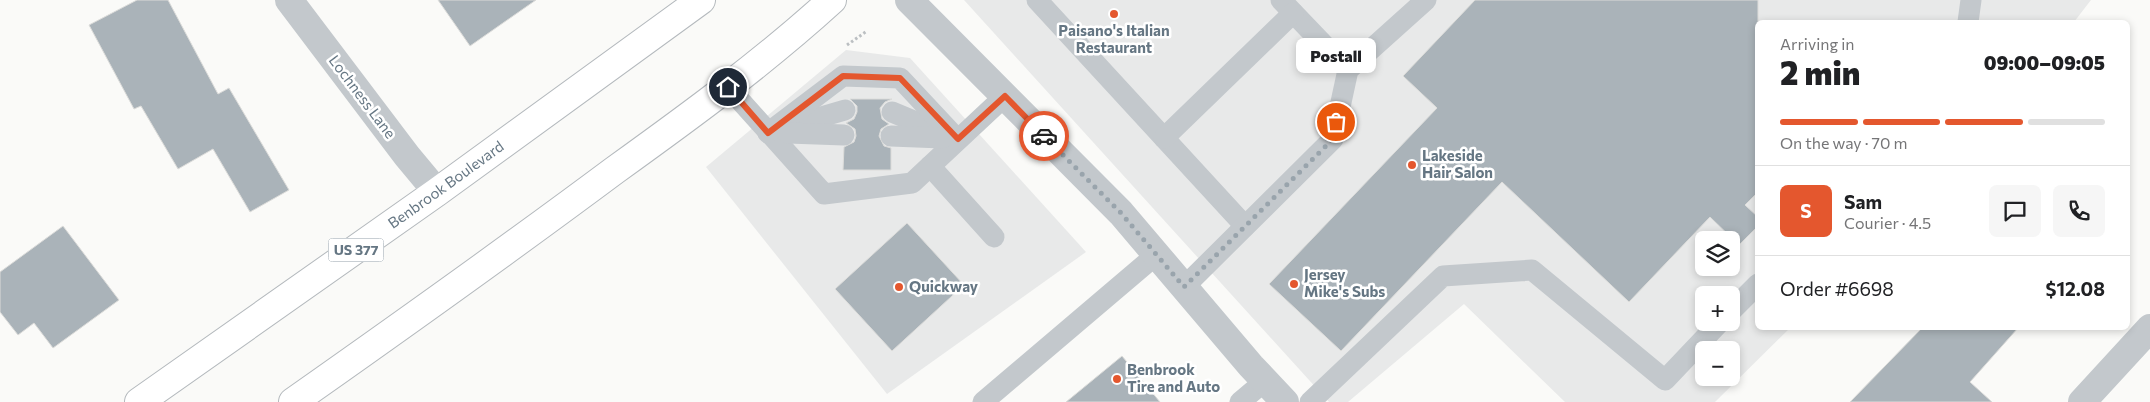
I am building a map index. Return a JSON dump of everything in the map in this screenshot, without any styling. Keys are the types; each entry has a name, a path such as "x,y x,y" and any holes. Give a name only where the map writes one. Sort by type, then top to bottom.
{"highway":[{"name":"Benbrook Boulevard","path":"139,402 437,192 702,0"},
{"path":"293,402 478,272 728,87 790,39 832,0"}],"street":[{"name":"Lochness Lane","path":"290,0 407,156 437,192"},
{"path":"909,0 1121,213 1284,402"},
{"path":"2082,402 2150,328"}],"lane":[{"path":"1037,0 1245,226"},
{"path":"1184,287 1333,139 1348,70 1426,0"},
{"path":"1968,20 1971,0"},
{"path":"1164,138 1287,7 1348,70"},
{"path":"768,133 843,76 900,78 958,139"},
{"path":"728,87 824,194 912,184 1005,96"},
{"path":"768,133 845,110"},
{"path":"892,112 958,139"},
{"path":"768,133 844,135"},
{"path":"891,136 958,139"},
{"path":"930,166 994,237"},
{"path":"983,402 1156,255"},
{"path":"1310,402 1443,276 1532,270 1665,380 1711,331"},
{"path":"1740,302 1755,287"},
{"path":"1240,402 1265,382"}],"shaded area":[{"path":"964,0 2091,0 2076,20 1755,20 1755,330 1788,330 1740,377 1740,341 1695,341 1695,386 1731,386 1715,402 1565,402 1464,304 1348,402 1329,402"},
{"path":"846,50 910,58 1086,252 887,394 706,167"}],"building":[{"path":"137,0 168,0 218,94 229,88 289,190 250,212 213,149 178,169 141,106 134,109 89,25"},
{"path":"438,0 536,0 470,46"},
{"path":"1475,0 1758,0 1758,20 1755,20 1755,195 1745,205 1755,214 1755,229 1740,244 1740,231 1724,231 1710,217 1629,302 1502,182 1341,351 1269,284 1437,108 1403,76"},
{"path":"850,99 892,99 885,102 880,108 882,119 889,124 881,129 879,136 884,146 891,148 891,170 843,170 844,147 854,142 856,136 855,129 846,123 854,119 857,112 857,106"},
{"name":"Quickway","path":"907,223 964,285 892,351 835,289"},
{"path":"63,226 119,300 53,348 34,323 18,335 0,312 0,272"},
{"path":"1920,330 2016,330 1970,382 1992,402 1850,402"},
{"name":"Benbrook Tire and Auto","path":"1122,356 1160,402 1066,402"}],"way so far":[{"path":"1044,136 1121,213 1184,287 1333,139 1336,122"}],"place":[{"name":"Paisano's Italian Restaurant","path":"1114,14"},
{"name":"Postall","path":"1336,122"},
{"name":"Lakeside Hair Salon","path":"1412,165"},
{"name":"Jersey Mike's Subs","path":"1294,284"},
{"name":"Quickway","path":"899,287"},
{"name":"Benbrook Tire and Auto","path":"1117,379"}],"route":[{"path":"728,87 768,133 843,76 900,78 958,139 1005,96 1044,136"}]}
